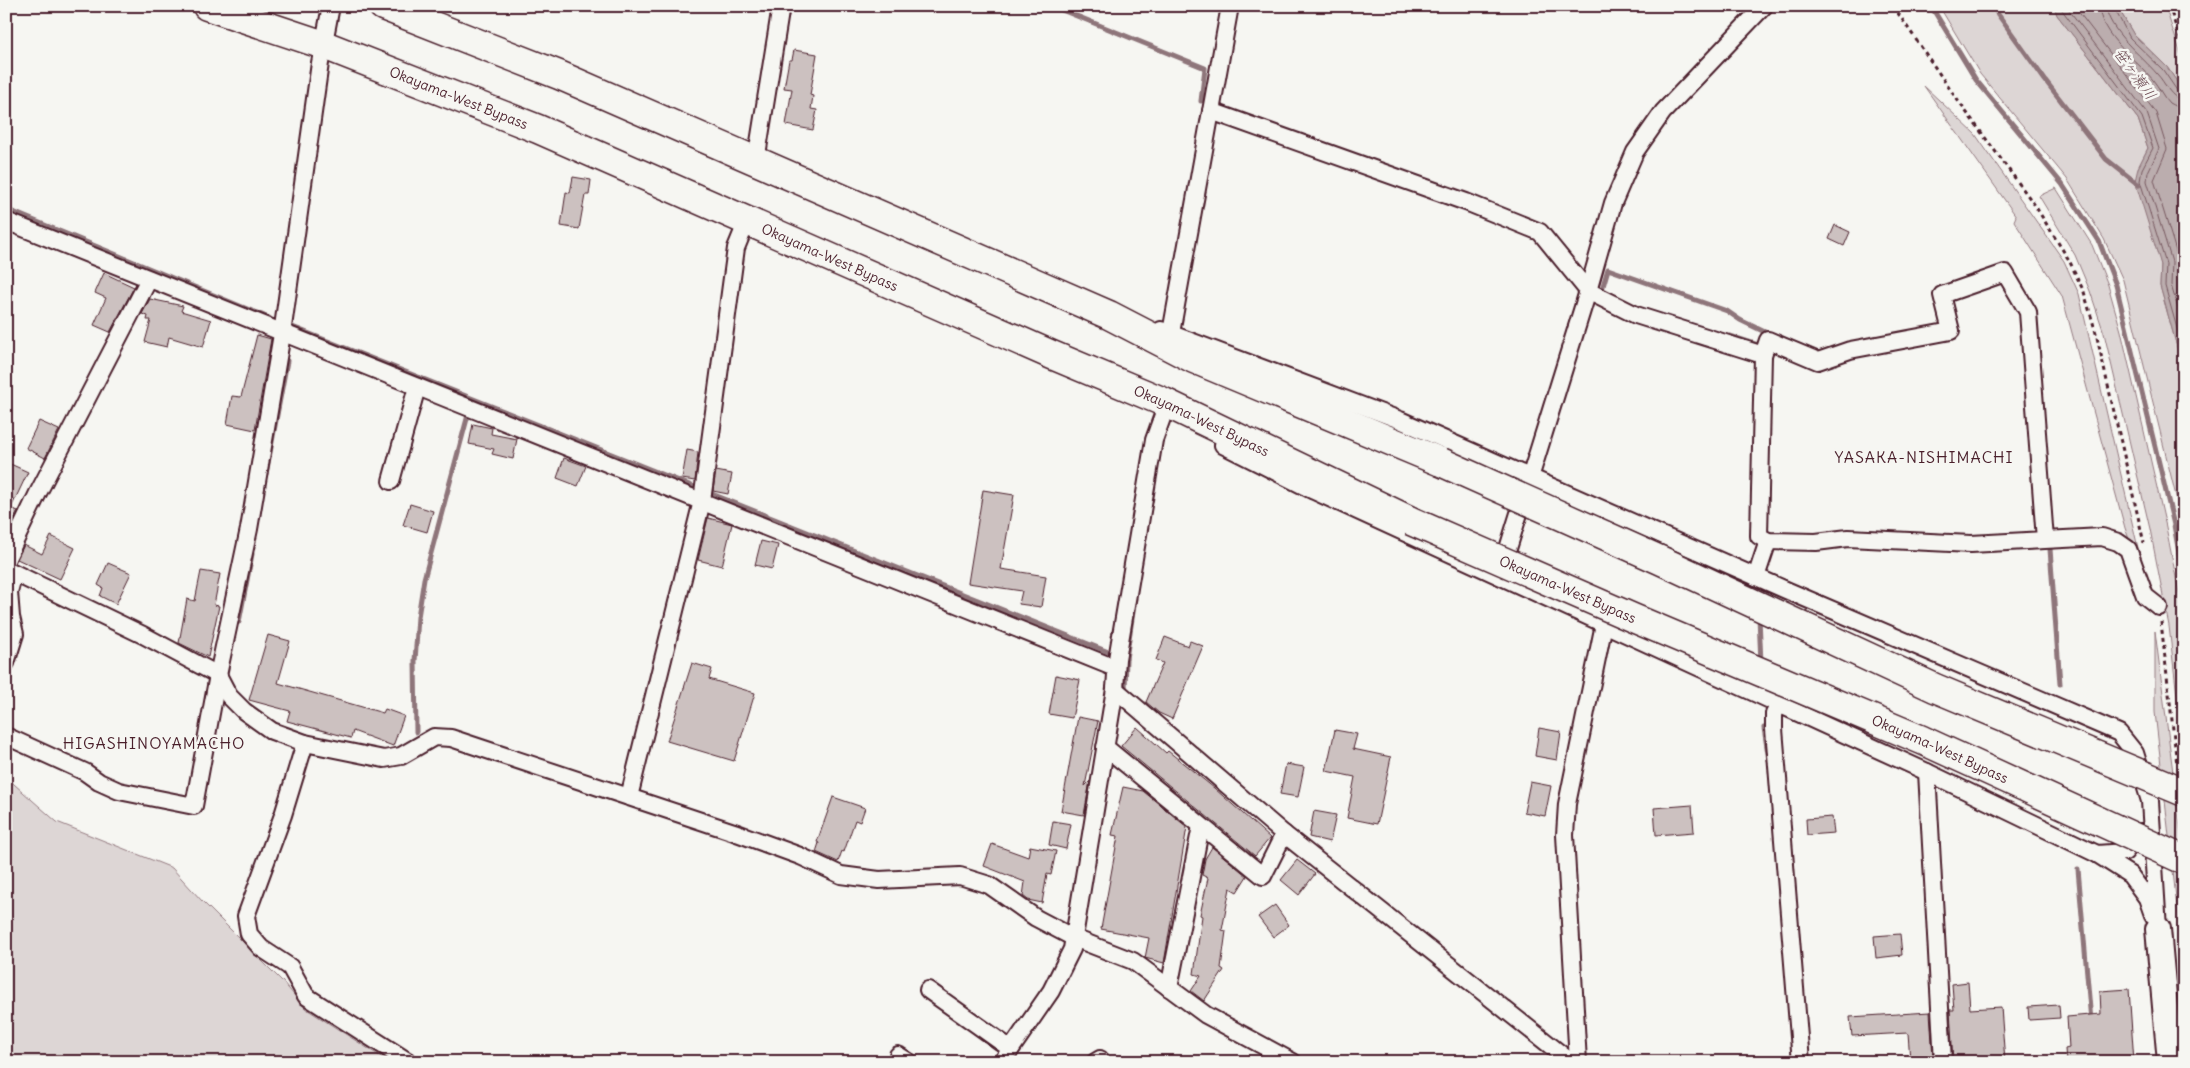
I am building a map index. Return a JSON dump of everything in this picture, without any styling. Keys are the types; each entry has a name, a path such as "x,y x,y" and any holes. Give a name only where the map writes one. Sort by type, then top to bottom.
{"highway":[{"name":"Okayama-West Bypass","path":"207,6 324,45 538,129 1052,355 1164,402 1411,521 1642,622 1922,740 2184,860"},
{"path":"383,6 559,75 1109,315 1194,359 1441,462 1660,560 1935,688 2181,789"}],"street":[{"path":"6,736 85,772 99,782 119,791 194,806 218,675 249,529 282,334 331,6"},
{"path":"756,161 781,6"},
{"path":"1171,333 1230,6"},
{"path":"1500,577 1588,291 1613,203 1635,152 1663,112 1764,6"},
{"path":"1211,111 1466,202 1540,232 1588,291 1636,315 1763,355"},
{"path":"6,221 418,388 703,495 1117,660"},
{"path":"629,797 703,495 736,248 747,221"},
{"path":"2045,540 2028,312 2005,273 1942,295 1951,331 1850,350 1818,361 1768,340 1763,355 1759,536 1768,541 1816,542 1848,538 1971,544 2102,537 2118,542 2128,550 2145,596 2159,607"},
{"path":"6,663 15,634 11,616 9,567 38,492 149,279"},
{"path":"1109,315 1171,333 1271,373 1400,420 1756,577 2119,733 2134,752 2150,801 2158,929 2168,1014 2170,1062"},
{"path":"1052,355 1163,415 1314,491 1927,772 2097,854 2130,875 2147,898 2158,929"},
{"path":"391,481 418,388"},
{"path":"928,990 1010,1057 1051,991 1072,949 1105,747 1117,660 1154,440 1163,415"},
{"path":"1756,577 1768,541"},
{"path":"9,567 218,675 229,696 244,711 272,731 305,743 384,759 401,756 434,737 451,738 775,847 840,875 879,880 960,876 989,885 1036,918 1074,938 1133,961 1206,1015 1293,1062"},
{"path":"1578,1062 1564,835 1566,804 1604,624"},
{"path":"1114,689 1282,837 1571,1062"},
{"path":"1779,704 1774,714 1774,729 1801,1062"},
{"path":"305,743 246,916 249,934 261,948 290,967 306,996 409,1062"},
{"path":"1105,747 1262,876 1282,837"},
{"path":"1927,772 1943,1062"},
{"path":"2097,854 2125,852 2144,828 2150,801"},
{"path":"1169,988 1201,826"}],"path":[{"path":"1894,6 1956,98 2034,204 2069,260 2084,292 2096,333 2145,545"},
{"path":"2169,6 2184,51"},
{"path":"2159,607 2184,827"}],"shaded area":[{"path":"1939,6 2054,6 2057,15 2138,119 2148,148 2138,168 2161,265 2160,286 2184,372 2184,529 2123,280 2104,239 2067,179 1980,74"},
{"path":"2117,6 2165,6 2184,64 2184,92 2167,67 2134,35"},
{"path":"1924,86 1975,134 2064,261 2079,294 2148,591 2125,528 2062,296 2014,221 2016,216"},
{"path":"2056,188 2092,245 2108,285 2121,331 2166,527 2184,618 2184,758 2169,626 2150,529 2104,333 2090,291 2075,255 2039,196"},
{"path":"2155,631 2184,859 2184,969 2155,712"},
{"path":"6,777 57,822 172,868 202,901 283,982 305,1008 389,1062 6,1062"},
{"path":"2175,980 2184,1024 2184,1062 2177,1062"}],"water":[{"name":"笹ヶ瀬川","path":"2054,6 2117,6 2134,35 2167,67 2184,92 2184,372 2160,286 2161,265 2135,181 2138,168 2148,148 2138,119 2057,15"}],"building":[{"path":"794,50 817,54 810,95 813,96 811,109 817,110 813,130 786,125 792,89 784,88 789,60 792,60"},
{"path":"573,177 591,180 589,195 585,195 579,229 561,226 566,192 570,193"},
{"path":"1835,225 1850,232 1844,246 1829,239"},
{"path":"104,273 134,287 110,332 94,325 106,298 95,293"},
{"path":"150,299 183,306 181,311 211,320 203,347 169,337 167,347 145,342 151,320 147,320 148,316 142,314"},
{"path":"257,335 271,339 255,430 227,424 232,396 241,397"},
{"path":"39,421 59,430 45,458 26,448"},
{"path":"473,424 492,428 491,434 517,439 513,459 492,454 494,449 469,444"},
{"path":"687,450 698,452 695,481 682,479"},
{"path":"564,458 586,466 578,486 557,478"},
{"path":"6,462 28,472 11,508 18,511 6,536"},
{"path":"716,471 732,474 728,494 713,491"},
{"path":"983,490 1014,495 1001,569 1046,576 1041,607 1019,604 1022,591 968,583"},
{"path":"410,504 433,511 427,532 403,525"},
{"path":"708,518 732,524 722,566 698,560"},
{"path":"51,536 75,548 60,579 17,559 24,545 42,554"},
{"path":"761,541 778,545 772,569 755,565"},
{"path":"108,563 131,573 116,604 100,596 103,588 98,585"},
{"path":"201,571 220,574 214,605 219,606 208,657 179,643 187,599 195,601"},
{"path":"268,635 290,641 278,683 383,713 385,709 404,716 393,746 353,731 351,738 287,721 290,711 249,700"},
{"path":"1165,637 1188,646 1190,641 1203,646 1172,719 1159,713 1146,702 1163,663 1156,660"},
{"path":"692,663 712,669 709,679 755,693 734,761 667,741"},
{"path":"1056,675 1080,680 1072,718 1049,714"},
{"path":"1078,717 1098,721 1085,786 1090,781 1084,815 1061,811"},
{"path":"1137,727 1166,753 1168,751 1214,788 1270,838 1255,856 1121,746"},
{"path":"1539,728 1561,732 1557,760 1535,756"},
{"path":"1335,730 1357,734 1353,749 1391,757 1377,824 1347,818 1355,777 1326,771"},
{"path":"1286,764 1304,767 1298,797 1280,794"},
{"path":"1530,782 1551,786 1545,816 1524,812"},
{"path":"1123,787 1143,791 1187,827 1164,963 1145,958 1149,938 1101,929 1118,836 1112,835"},
{"path":"833,797 865,808 860,822 855,820 844,852 842,851 838,862 816,852 819,843 817,842"},
{"path":"1692,805 1694,832 1656,835 1654,808"},
{"path":"1314,811 1336,815 1330,842 1309,837"},
{"path":"1832,817 1834,833 1807,835 1806,819"},
{"path":"1053,821 1071,824 1066,849 1049,845"},
{"path":"992,844 1028,857 1030,846 1056,851 1051,875 1047,874 1042,903 1028,900 1023,896 1025,882 984,866"},
{"path":"1212,847 1247,876 1237,892 1230,888 1222,930 1226,931 1221,968 1224,970 1204,1001 1191,991 1201,976 1194,974 1202,916 1200,915 1208,878 1202,875 1205,859"},
{"path":"1297,860 1315,874 1299,895 1281,880"},
{"path":"1275,905 1289,925 1273,937 1258,917"},
{"path":"1900,934 1902,955 1876,958 1874,936"},
{"path":"1968,982 1970,1009 2001,1007 2005,1062 1991,1062 1991,1060 1953,1062 1950,1010 1954,1010 1952,984"},
{"path":"2129,989 2134,1062 2066,1062 2065,1049 2069,1048 2067,1017 2101,1014 2100,991"},
{"path":"2059,1005 2060,1018 2029,1020 2028,1007"},
{"path":"1930,1012 1933,1058 1910,1060 1908,1033 1852,1036 1850,1017"}],"waterway":[{"path":"1052,6 1205,68 1201,101"},
{"path":"1931,6 1976,80 2062,184 2099,241 2116,285 2174,525 2184,581"},
{"path":"1992,6 2045,80 2106,159 2139,185"},
{"path":"6,209 269,318"},
{"path":"1601,293 1608,269 1727,311 1740,320 1771,335"},
{"path":"290,326 1126,659"},
{"path":"1730,336 1758,345"},
{"path":"266,474 287,361"},
{"path":"416,732 415,661 418,617 424,579 468,415"},
{"path":"2050,549 2060,684"},
{"path":"239,622 252,554"},
{"path":"1125,690 1126,659 1135,599"},
{"path":"1759,617 1761,663"},
{"path":"1764,728 1769,760"},
{"path":"2078,869 2091,1021"}],"district":[{"name":"YASAKA-NISHIMACHI","path":"1924,457"},
{"name":"HIGASHINOYAMACHO","path":"154,743"}]}
